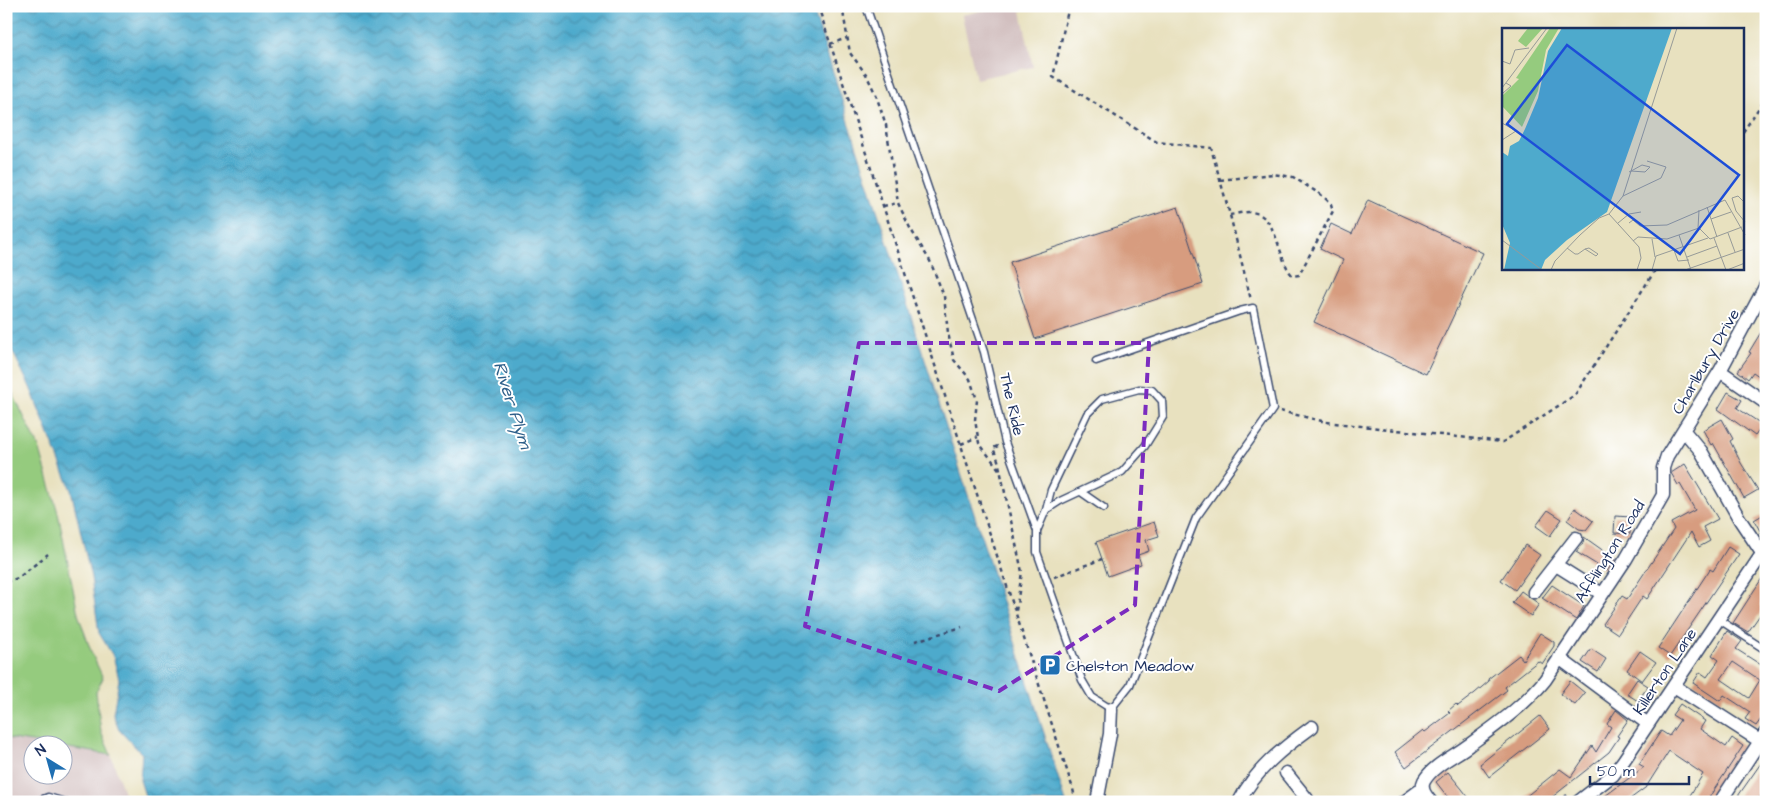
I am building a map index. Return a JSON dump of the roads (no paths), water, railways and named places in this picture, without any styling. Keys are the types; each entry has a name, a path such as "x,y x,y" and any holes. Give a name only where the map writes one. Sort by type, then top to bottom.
{"street":[{"name":"Charlbury Drive","path":"1764,550 1740,520 1701,451 1684,430 1720,371 1766,285"},
{"path":"1720,371 1766,403"},
{"name":"Afflington Road","path":"1404,802 1423,788 1424,782 1429,775 1440,765 1468,746 1535,692 1626,558 1659,502 1663,494 1663,468 1666,456 1684,430"},
{"path":"1534,592 1576,538"},
{"name":"Killerton Lane","path":"1578,802 1613,775 1764,550"},
{"path":"1556,565 1602,594"},
{"path":"1559,658 1648,724"},
{"path":"1674,686 1764,739 1720,802"},
{"path":"1097,802 1110,734 1111,709"},
{"path":"1239,802 1250,782 1259,771 1283,749 1312,728"},
{"path":"1286,773 1307,799 1306,802"},
{"path":"1423,788 1431,802"}],"lane":[{"name":"The Ride","path":"866,6 984,352 1005,442 1028,501 1037,531 1037,552 1082,680 1092,697 1111,709"},
{"path":"1096,361 1253,308 1273,409 1196,518 1130,685 1111,709"},
{"path":"1037,531 1046,510 1051,490 1087,414 1102,399 1139,389 1152,390 1162,401 1163,417 1145,446 1122,472 1060,501 1046,510"},
{"path":"1081,492 1104,508"},
{"path":"1718,619 1764,649"},
{"path":"36,802 48,797 65,802"}],"water":[{"name":"River Plym","path":"6,6 812,6 1066,802 147,802 140,780 142,754 119,730 113,714 119,679 113,656 99,633 91,577 71,490 30,387 6,338"}],"place":[{"name":"Chelston Meadow","path":"1050,665"}]}
